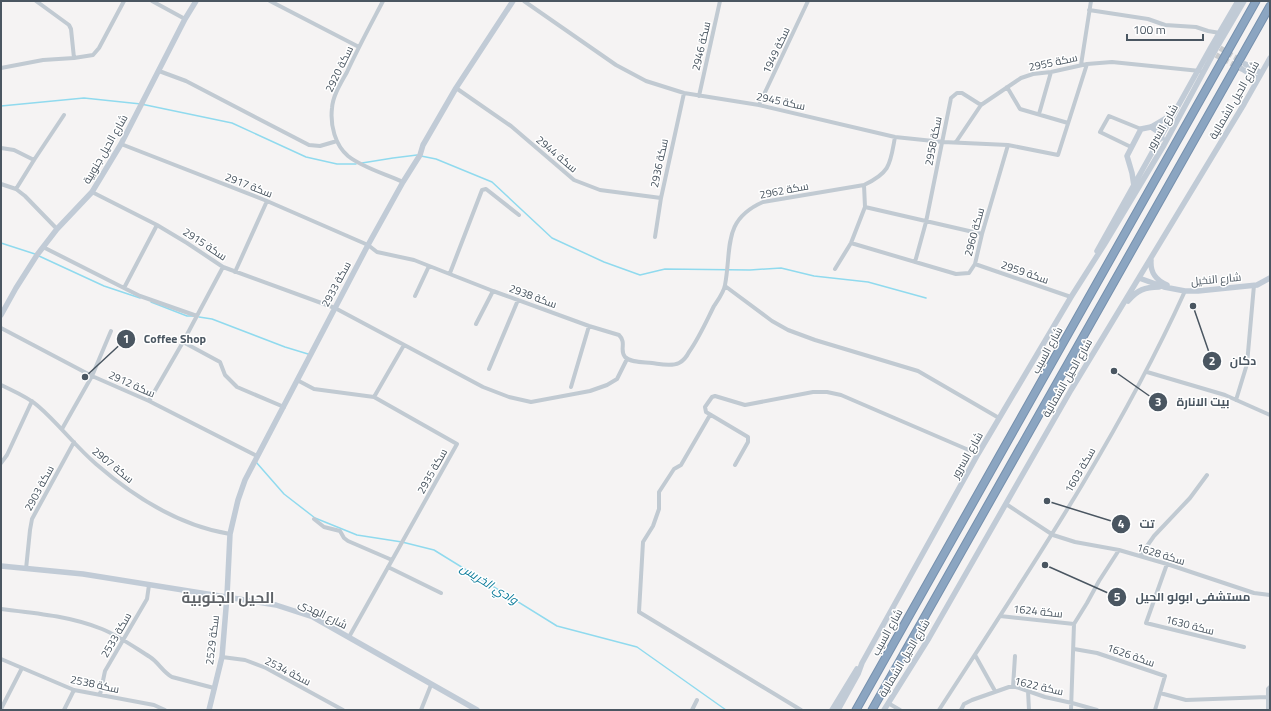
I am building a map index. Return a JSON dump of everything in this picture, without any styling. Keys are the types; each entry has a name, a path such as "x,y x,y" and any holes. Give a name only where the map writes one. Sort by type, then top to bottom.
{"highway":[{"name":"شارع السيب","path":"856,710 1256,1"},
{"path":"872,710 1270,6"}],"street":[{"path":"36,1 69,25 72,29 74,58"},
{"path":"1,68 43,60 88,56 96,52 124,1"},
{"path":"152,1 185,19"},
{"name":"شارع الحيل جنوبية","path":"1,315 16,288 43,247 57,229 92,192 121,144 185,19 196,1"},
{"path":"270,1 359,47"},
{"name":"سكة 2933","path":"227,596 230,534 238,500 245,480 368,245 403,182 420,155 423,145 456,88 513,1"},
{"name":"سكة 2945","path":"524,1 630,73 646,81 684,94 760,105 895,137 943,142 1008,145 1058,155"},
{"name":"سكة 2946","path":"699,96 720,1"},
{"name":"سكة 1949","path":"760,105 808,1"},
{"path":"1081,65 1091,1"},
{"name":"شارع السرور","path":"1094,261 1100,244 1142,173 1174,113 1213,53 1220,33 1238,1"},
{"name":"شارع السرور","path":"1216,46 1244,1"},
{"name":"سكة 2920","path":"382,2 337,90 332,108 332,127 342,150 355,160 403,182"},
{"path":"1089,10 1148,19 1165,25 1196,27 1220,33"},
{"name":"شارع الحيل الشمالية","path":"884,710 929,638 1071,390 1244,104 1270,58"},
{"name":"سكة 2955","path":"956,142 981,105 1021,78 1033,74 1051,72 1086,64 1112,62 1201,71"},
{"name":"سكة 2955","path":"1058,155 1086,64"},
{"path":"1258,79 1244,66 1261,73"},
{"path":"159,71 186,81 309,145 320,146 337,141"},
{"name":"شارع السرور","path":"832,710 862,663 999,418 1164,145 1182,113 1201,71"},
{"path":"1039,114 1051,72"},
{"path":"1007,87 1020,109 1068,123"},
{"name":"سكة 2944","path":"456,88 511,126 574,180 600,190 661,198"},
{"name":"سكة 2936","path":"655,237 661,198 684,94"},
{"name":"سكة 2958","path":"915,262 926,222 951,98 954,95 962,94 981,105"},
{"path":"1131,147 1100,132 1109,116 1141,129 1151,127 1174,113"},
{"path":"16,189 64,115"},
{"path":"1151,127 1160,133 1164,145"},
{"path":"1134,186 1127,156 1141,129"},
{"name":"سكة 2962","path":"627,359 665,364 679,363 690,352 725,286 730,241 733,231 738,221 749,210 763,202 864,185 875,179 887,168 892,155 895,137"},
{"name":"سكة 2917","path":"121,144 267,201 368,245"},
{"name":"سكة 2960","path":"851,243 956,274 968,273 975,264 982,234 1008,145"},
{"path":"1,148 14,150 34,160"},
{"path":"1132,173 1142,173 1148,171"},
{"path":"1,184 16,189 25,196 57,229"},
{"path":"835,269 851,243 865,207 864,185"},
{"path":"450,273 482,190 486,189 519,215"},
{"name":"سكة 2915","path":"92,192 157,225 223,267 335,308 483,387 509,397 531,402 590,391 607,385 617,379 627,359"},
{"path":"235,272 267,201"},
{"path":"865,207 982,234"},
{"path":"124,288 157,225"},
{"name":"سكة 2938","path":"368,245 377,252 406,258 450,273 492,291 589,326 619,335 624,342 623,353 627,359"},
{"path":"43,247 140,296 197,316"},
{"path":"1151,258 1151,266 1155,277 1160,282 1175,289"},
{"name":"سكة 2959","path":"975,264 1071,297"},
{"path":"414,296 429,266"},
{"path":"149,401 183,342 223,267"},
{"name":"شارع النخيل","path":"1139,278 1164,287 1185,291 1257,285 1270,278"},
{"path":"1236,400 1247,364 1254,285"},
{"path":"725,286 772,321 788,330 815,340 918,371 999,418"},
{"path":"1114,318 1133,295 1139,291 1149,287 1164,287"},
{"path":"476,324 492,291"},
{"name":"سكة 1603","path":"941,710 1053,535 1147,372 1185,291"},
{"path":"489,369 518,300"},
{"path":"571,388 589,326"},
{"name":"سكة 2912","path":"1,328 92,376 149,401 257,456"},
{"path":"62,429 92,376 111,331"},
{"path":"183,342 220,362 225,375 237,387 284,407"},
{"path":"374,397 404,345"},
{"path":"1147,372 1225,395 1270,415"},
{"name":"سكة 2935","path":"298,380 314,389 374,397 456,444 349,637"},
{"name":"سكة 2907","path":"1,385 37,405 106,472 150,503 196,526 230,534"},
{"path":"735,465 748,442 748,437 706,412 705,407 712,396 745,405 813,392 827,392 841,395 978,454"},
{"path":"1,462 7,455 32,402"},
{"path":"710,415 680,465 674,469 659,492 659,509 653,526 643,542 639,612 801,710"},
{"name":"سكة 2903","path":"26,569 32,519 74,442"},
{"path":"1140,556 1154,536 1190,498 1207,475"},
{"name":"سكة 1628","path":"1006,504 1053,535 1075,542 1119,550 1167,564 1254,593 1270,595"},
{"path":"314,519 324,527 340,531 344,538 348,541 392,560"},
{"name":"سكة 1624","path":"1071,710 1074,624 1119,550"},
{"name":"سكة 1630","path":"1167,564 1146,623 1244,647"},
{"name":"شارع الهدى","path":"1,566 83,574 227,596 276,605 296,611 349,637 477,710"},
{"path":"388,567 441,593"},
{"name":"سكة 2533","path":"100,695 105,671 147,599 149,585"},
{"name":"سكة 2529","path":"209,710 222,658 227,596"},
{"path":"1,609 48,614 102,629 153,659 172,677 214,688"},
{"name":"سكة 1624","path":"1000,616 1074,624"},
{"name":"سكة 1626","path":"1074,649 1097,653 1165,676 1156,710"},
{"path":"975,655 995,691"},
{"path":"1013,687 1015,656"},
{"name":"سكة 2534","path":"222,658 245,660 266,668 343,710"},
{"name":"سكة 2538","path":"1,659 74,690 154,705 165,710"},
{"name":"شارع السرور","path":"838,710 858,674 862,663"},
{"path":"1,710 22,668"},
{"path":"421,710 431,684"},
{"name":"سكة 1622","path":"960,710 964,704 995,691 1013,687 1045,698 1097,710"},
{"path":"1268,710 1267,697 1268,689 1270,687"},
{"path":"64,710 74,690"},
{"path":"1028,691 1029,710"},
{"path":"1160,692 1186,700 1267,697"},
{"path":"692,710 697,700"},
{"path":"888,703 900,710"}],"waterway":[{"path":"1,106 84,98 141,104 232,123 306,157 337,164 356,164"},
{"path":"362,163 417,155"},
{"path":"421,156 436,159 492,182 552,238 604,262 640,275 665,269 750,270 781,268 814,276 868,282 926,298"},
{"path":"1,243 35,254"},
{"path":"39,256 104,286 140,298"},
{"path":"151,302 187,316 193,316"},
{"path":"199,317 212,319 285,347 308,354"},
{"name":"وادي الخريس","path":"256,462 284,494 315,518 357,535 402,542 434,550 557,626 637,647 726,710"}],"tunnel":[{"path":"1220,48 1241,61"},
{"path":"1216,55 1242,69"}],"place":[{"name":"دكان","path":"1193,306"},
{"name":"بيت الانارة","path":"1114,371"},
{"name":"Coffee Shop","path":"85,377"},
{"name":"تت","path":"1047,501"},
{"name":"مستشفى ابولو الحيل","path":"1045,565"}],"district":[{"name":"الحيل الجنوبية","path":"228,598"}]}
